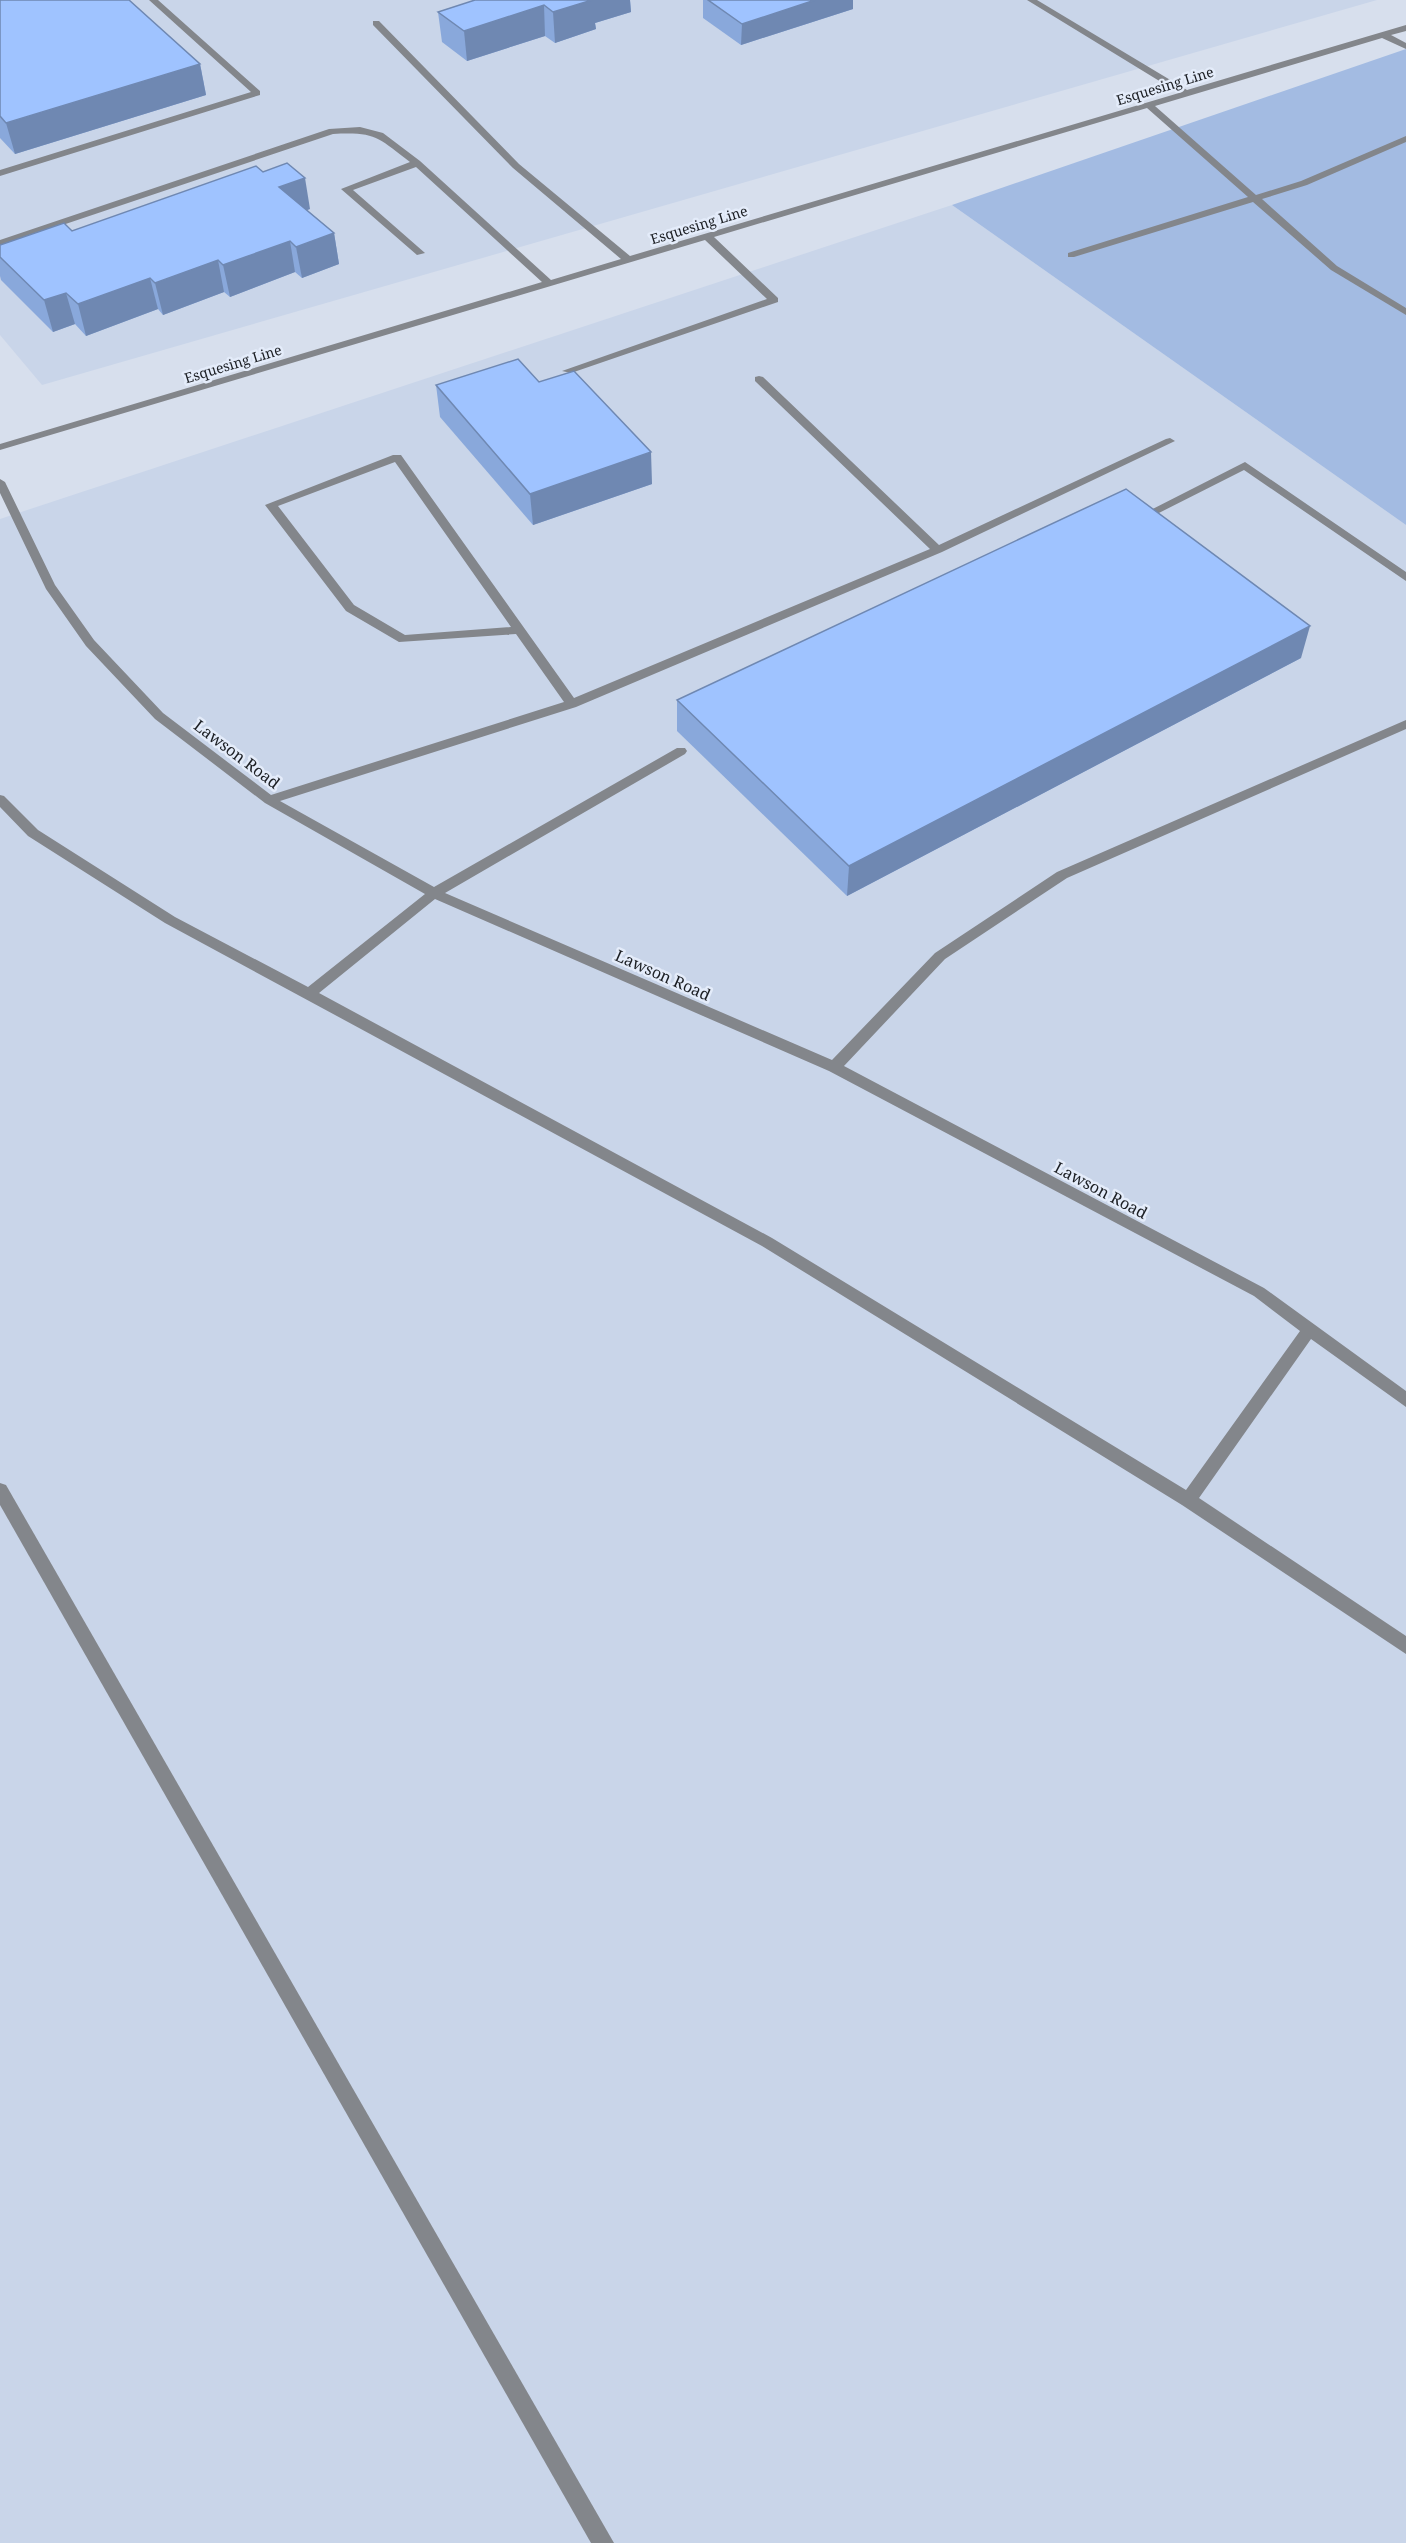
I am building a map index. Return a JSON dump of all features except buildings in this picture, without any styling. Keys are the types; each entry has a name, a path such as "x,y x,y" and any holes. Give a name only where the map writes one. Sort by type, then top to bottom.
{"street":[{"path":"0,173 257,93 153,0"},
{"path":"1031,0 1187,94"},
{"path":"376,23 516,166 629,260"},
{"name":"Esquesing Line","path":"0,447 1406,28"},
{"path":"1383,35 1406,46"},
{"path":"1149,105 1334,268 1406,312"},
{"path":"0,243 332,131 360,130 380,135 417,163 550,284"},
{"path":"1071,255 1304,183 1406,139"},
{"path":"417,163 346,189 420,253"},
{"path":"567,371 774,300 708,237"},
{"path":"759,379 938,550"},
{"path":"269,800 572,704 938,550 1170,441"},
{"path":"518,630 402,639 350,608 271,505 397,457 572,704"},
{"path":"1136,521 1245,465 1406,577"},
{"name":"Lawson Road","path":"0,482 50,586 90,644 159,716 269,800 434,893 834,1067 1259,1292 1406,1401"},
{"path":"834,1067 940,956 1062,875 1406,724"},
{"path":"309,994 434,893 681,751"},
{"path":"0,799 33,833 170,920 767,1242 1188,1500 1406,1646"},
{"path":"1188,1500 1310,1329"},
{"path":"0,1490 603,2543"}],"shaded area":[{"path":"0,0 1377,0 42,385 0,335"},
{"path":"1406,49 1406,525 952,205"},
{"path":"952,205 1406,525 1406,2543 0,2543 0,519"}]}
